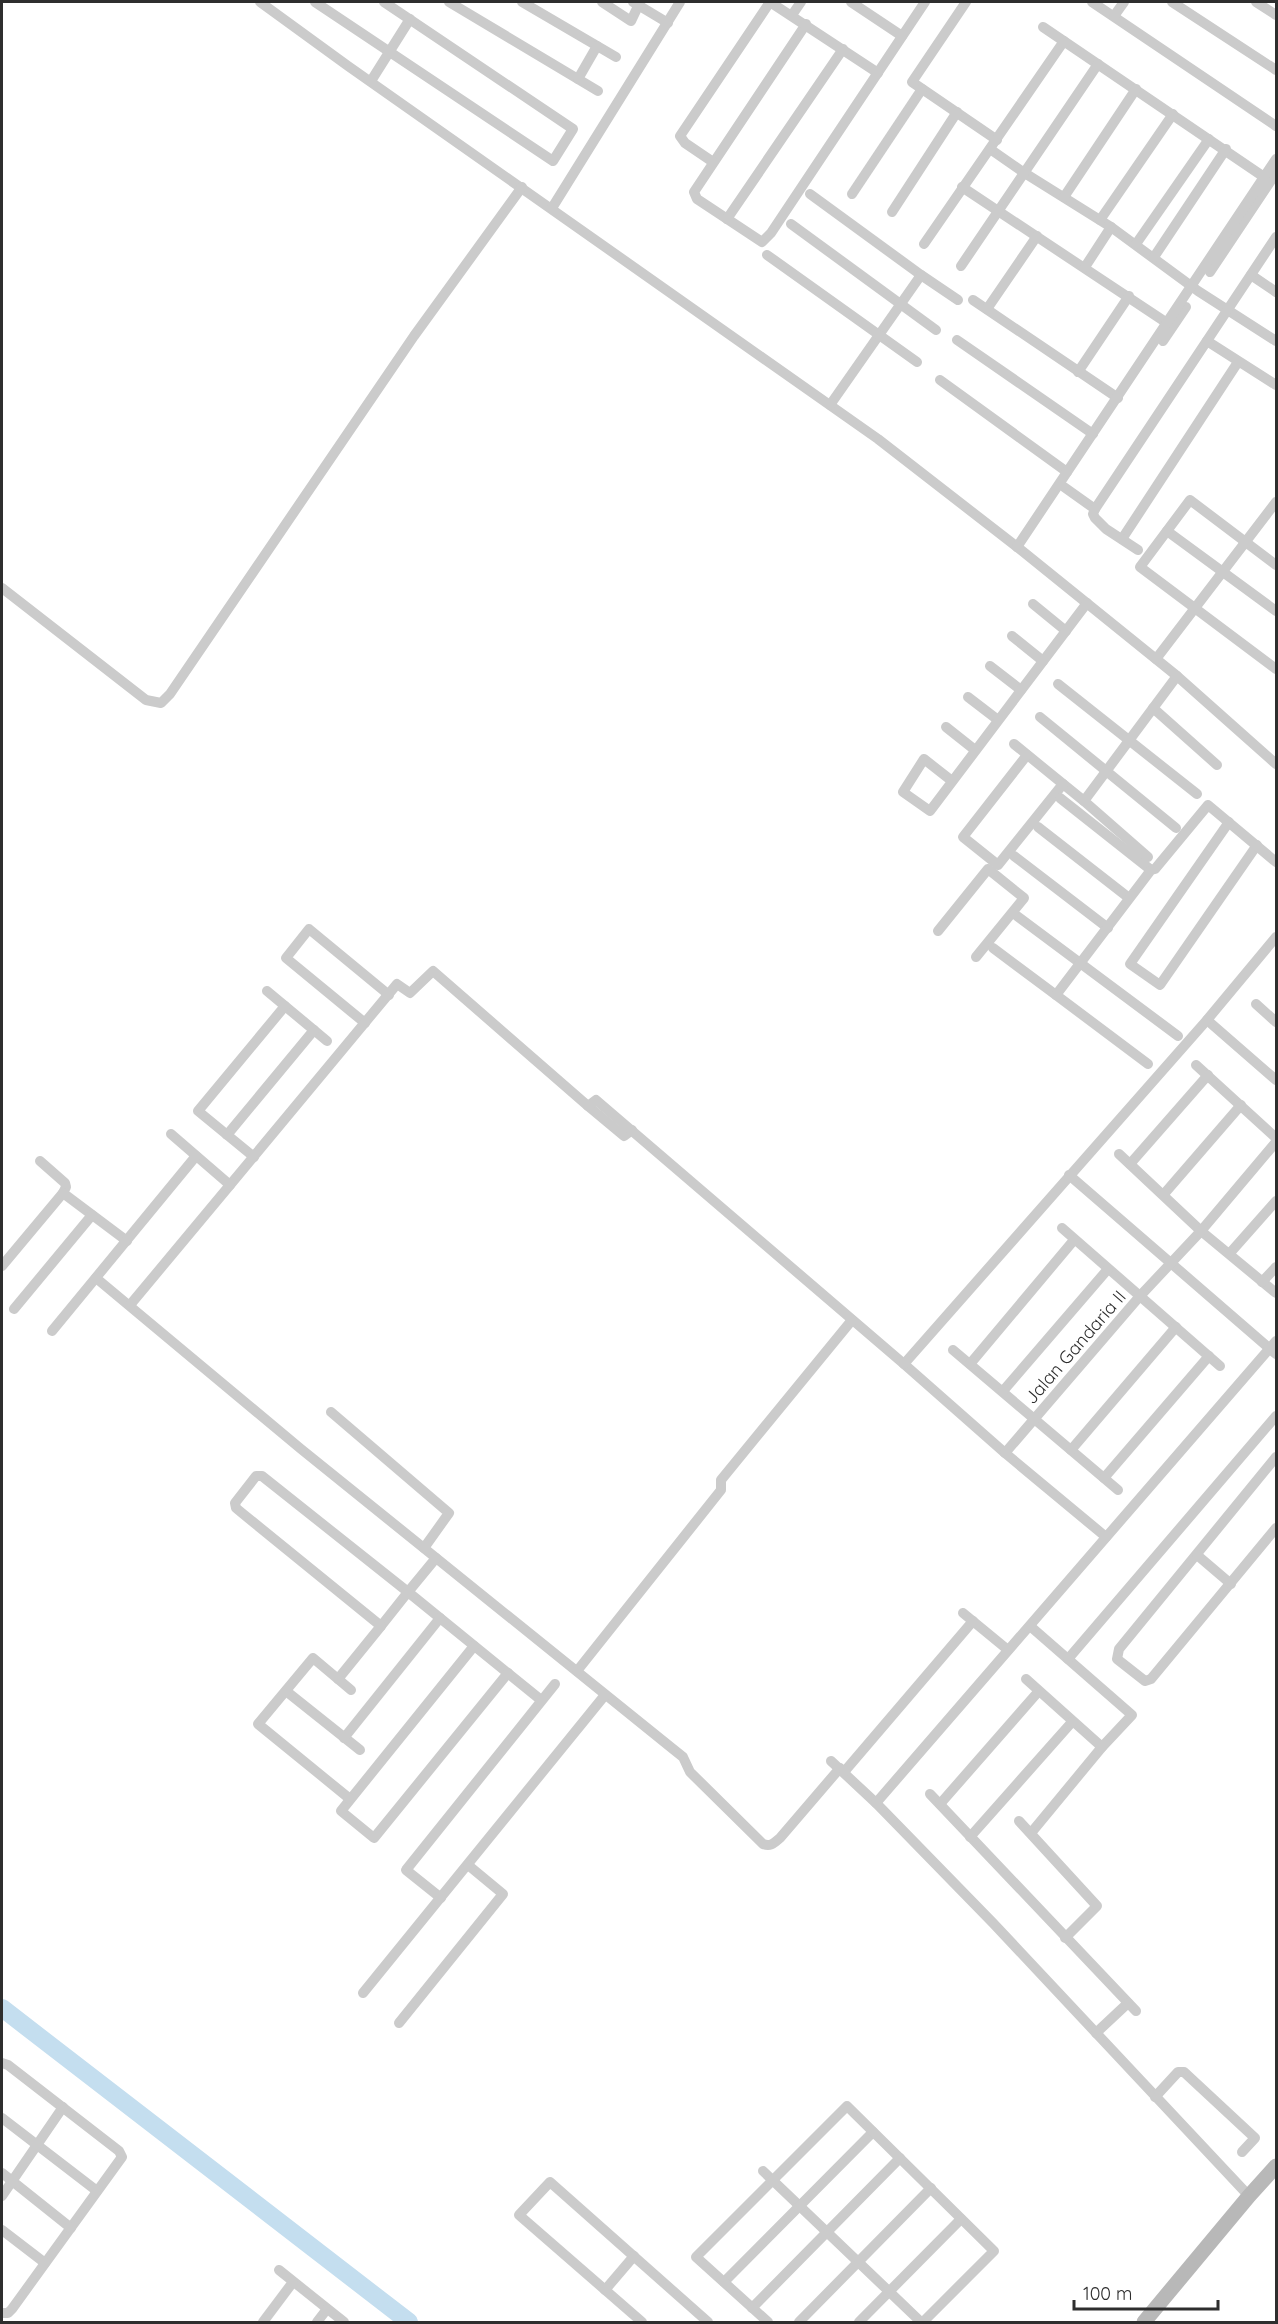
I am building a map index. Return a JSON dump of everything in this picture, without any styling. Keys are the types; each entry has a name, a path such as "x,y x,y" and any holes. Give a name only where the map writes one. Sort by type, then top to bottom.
{"street":[{"path":"261,2 878,439 1019,548 1177,676 1276,764"},
{"path":"315,2 553,161 573,129 384,2"},
{"path":"450,2 598,90"},
{"path":"522,2 616,57"},
{"path":"602,2 631,21 637,2 668,23"},
{"path":"552,208 680,2"},
{"path":"713,162 685,143 680,136 770,2 878,73"},
{"path":"792,15 801,2"},
{"path":"851,2 902,36"},
{"path":"806,24 694,192 694,195 762,242 926,2"},
{"path":"966,2 912,82 957,112 1023,172 1111,227 1195,289 1276,341"},
{"path":"1092,2 1276,126"},
{"path":"1114,16 1124,2"},
{"path":"1172,2 1276,70"},
{"path":"1256,2 1276,15"},
{"path":"371,81 411,20"},
{"path":"1043,27 1226,149 1264,177"},
{"path":"924,244 1064,40"},
{"path":"578,79 597,46"},
{"path":"728,219 843,50"},
{"path":"961,266 1098,64"},
{"path":"852,194 922,89"},
{"path":"1064,197 1136,89"},
{"path":"892,212 957,112"},
{"path":"1100,220 1173,114"},
{"path":"1136,244 1209,139"},
{"path":"1154,257 1226,149"},
{"path":"1039,521 1067,472 1167,323 1195,289 1276,159"},
{"path":"1019,548 1064,487 1195,289 1276,173"},
{"path":"2,588 146,700 161,702 170,694 225,610 414,336 522,187"},
{"path":"962,187 1167,323"},
{"path":"810,194 958,300"},
{"path":"791,224 936,330"},
{"path":"1085,267 1111,227"},
{"path":"987,309 1037,236"},
{"path":"1138,550 1095,518 1093,514 1095,509 1276,237"},
{"path":"767,255 917,362"},
{"path":"830,405 921,275"},
{"path":"1251,275 1276,292"},
{"path":"1078,372 1129,296"},
{"path":"973,300 1118,398"},
{"path":"957,340 1093,434"},
{"path":"1207,341 1276,385"},
{"path":"1122,539 1238,362"},
{"path":"940,380 1067,472"},
{"path":"1064,487 1095,509"},
{"path":"1276,565 1190,500 1140,567 1276,669"},
{"path":"1156,659 1246,542 1273,515 1276,502"},
{"path":"1167,531 1276,611"},
{"path":"952,781 924,759 903,792 930,811 1087,603"},
{"path":"1033,604 1066,631"},
{"path":"1012,636 1043,661"},
{"path":"990,666 1021,690"},
{"path":"1084,801 1177,676"},
{"path":"1058,684 1197,794"},
{"path":"968,697 998,720"},
{"path":"1153,708 1217,765"},
{"path":"1040,717 1176,828"},
{"path":"945,727 975,750"},
{"path":"1014,744 1149,857"},
{"path":"976,957 1024,898 963,837 1027,754"},
{"path":"938,931 1063,784"},
{"path":"1060,798 1151,870"},
{"path":"1056,995 1151,870 1155,869 1208,805 1276,862"},
{"path":"1229,822 1130,964 1160,985 1257,845"},
{"path":"1038,827 1129,898"},
{"path":"1014,856 1108,928"},
{"path":"1017,916 1178,1036"},
{"path":"365,1023 286,958 309,929 389,995"},
{"path":"904,1364 1207,1020 1276,937"},
{"path":"993,948 1148,1064"},
{"path":"130,1305 398,984 410,993 433,971 588,1106 596,1100 632,1130 1005,1453 1106,1537"},
{"path":"267,991 327,1041"},
{"path":"1256,1004 1274,1015"},
{"path":"254,1157 198,1112 285,1006"},
{"path":"1207,1020 1276,1080"},
{"path":"227,1135 314,1030"},
{"path":"1196,1065 1276,1140"},
{"path":"1130,1164 1208,1075"},
{"path":"1164,1194 1241,1105"},
{"path":"171,1134 230,1185"},
{"name":"Jalan Gandaria II","path":"1005,1453 1140,1296 1201,1231 1276,1140"},
{"path":"1119,1154 1201,1231 1276,1293"},
{"path":"52,1331 196,1156"},
{"path":"2,1266 66,1187 65,1183 40,1161"},
{"path":"876,1803 1106,1537 1274,1348 1171,1264 1069,1175"},
{"path":"63,1193 127,1241"},
{"path":"1230,1253 1276,1201"},
{"path":"14,1309 92,1215"},
{"path":"1062,1228 1220,1366"},
{"path":"970,1364 1074,1240"},
{"path":"1262,1282 1276,1267"},
{"path":"1003,1391 1108,1269"},
{"path":"96,1278 301,1449 683,1757 690,1772 763,1844 773,1844 780,1838 974,1622"},
{"path":"577,1671 721,1490 721,1480 852,1320"},
{"path":"1071,1450 1176,1327"},
{"path":"953,1350 1118,1490"},
{"path":"1104,1478 1209,1356"},
{"path":"331,1412 449,1513 424,1548"},
{"path":"1068,1659 1276,1416"},
{"path":"1276,1457 1119,1649 1117,1659 1145,1680 1150,1679 1276,1528"},
{"path":"381,1626 236,1508 237,1500 254,1478 259,1474 262,1476 542,1700"},
{"path":"1197,1555 1231,1584"},
{"path":"338,1679 436,1558"},
{"path":"963,1612 1008,1650"},
{"path":"344,1738 440,1618"},
{"path":"1030,1626 1136,1718 1102,1748 1031,1833"},
{"path":"474,1646 341,1810 374,1838 508,1673"},
{"path":"350,1799 258,1724 313,1658 351,1690"},
{"path":"1026,1679 1102,1748"},
{"path":"441,1898 406,1870 555,1683"},
{"path":"286,1691 360,1750"},
{"path":"940,1804 1038,1692"},
{"path":"363,1993 605,1695"},
{"path":"970,1837 1072,1722"},
{"path":"831,1761 876,1803 1096,2033 1234,2182 1239,2183 1248,2198"},
{"path":"930,1794 1132,2007 1096,2033"},
{"path":"1018,1821 1097,1906 1065,1938"},
{"path":"399,2023 503,1894 468,1865"},
{"path":"2,2063 8,2065 63,2107 121,2154 120,2159 12,2309 8,2313 2,2313"},
{"path":"1155,2097 1178,2072 1184,2072 1255,2138 1242,2152"},
{"path":"763,2171 772,2180 826,2232 889,2292 922,2322 994,2251 847,2106 772,2180 696,2257 768,2322"},
{"path":"2,2196 63,2107"},
{"path":"2,2118 97,2191"},
{"path":"724,2282 873,2132"},
{"path":"752,2308 900,2158"},
{"path":"1144,2322 1276,2166"},
{"path":"2,2173 71,2228"},
{"path":"642,2322 519,2215 550,2182 708,2322"},
{"path":"799,2322 931,2188"},
{"path":"859,2322 961,2219"},
{"path":"3,2236 45,2263"},
{"path":"605,2290 634,2256"},
{"path":"279,2270 344,2322"},
{"path":"263,2322 293,2282"},
{"path":"317,2322 327,2309"}],"waterway":[{"path":"2,2008 409,2322"}]}
